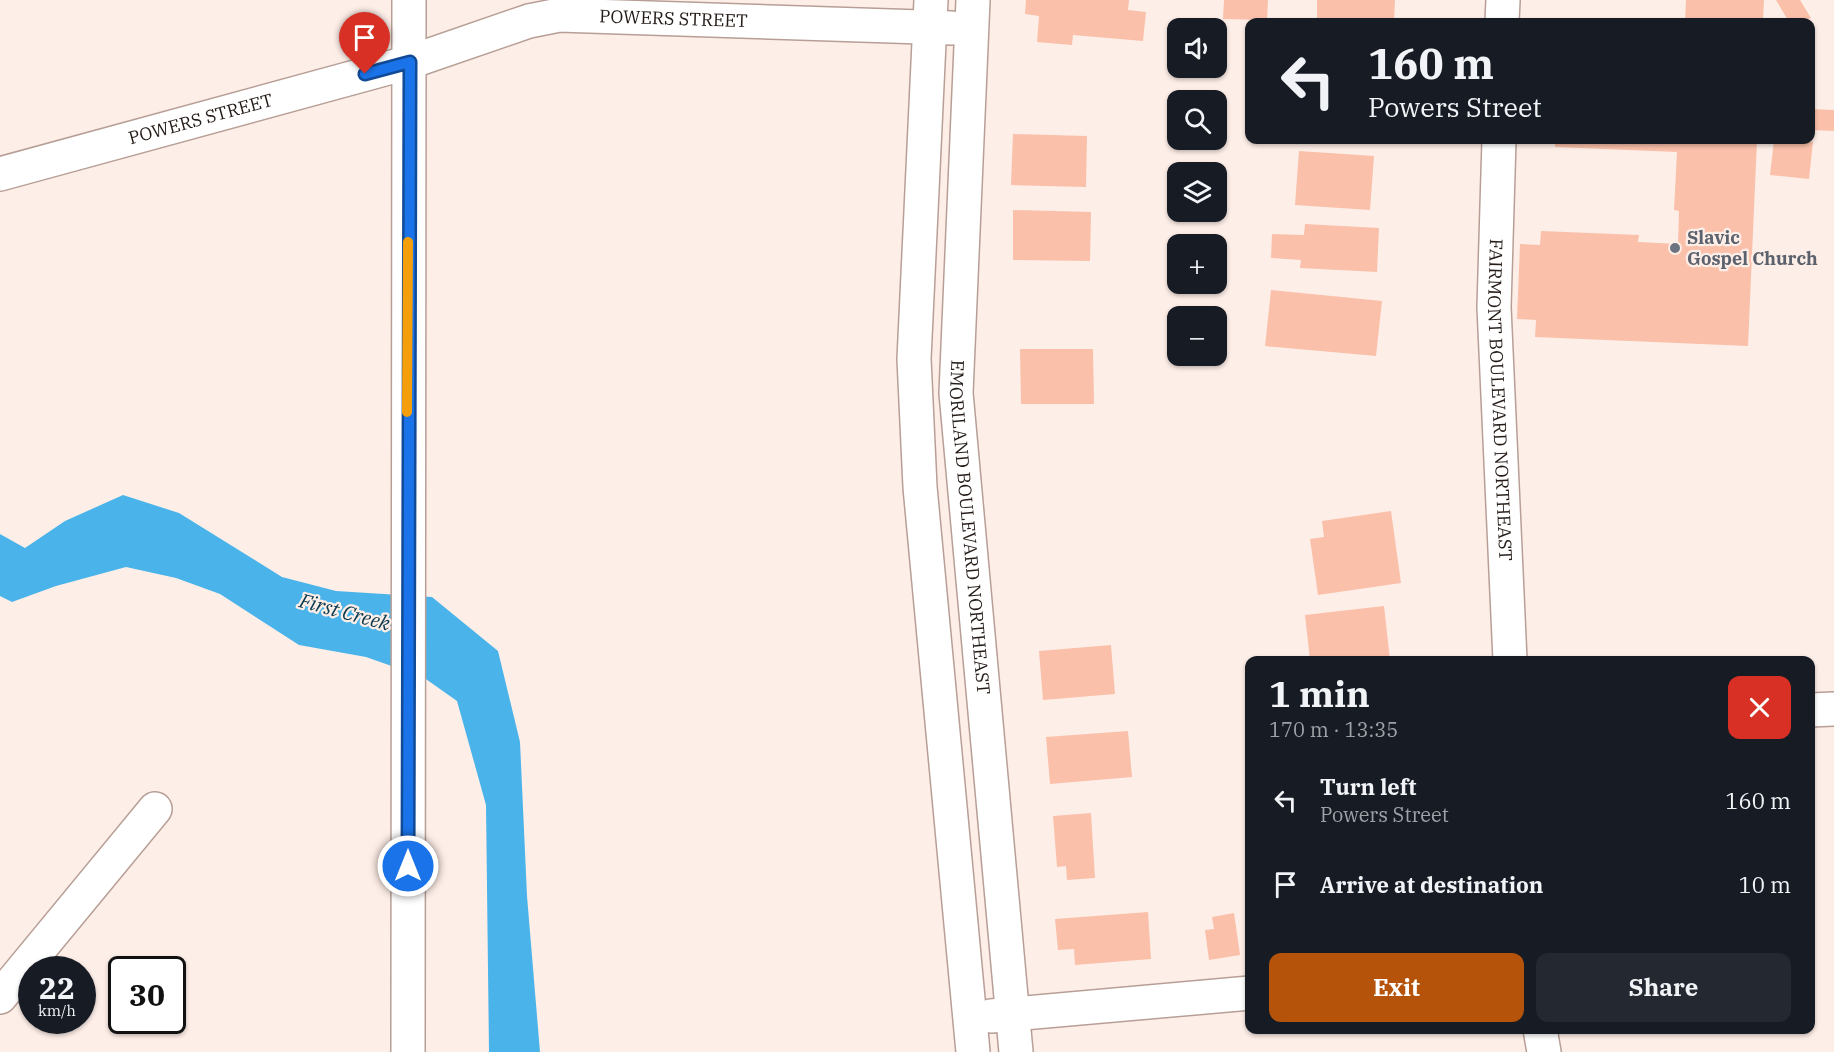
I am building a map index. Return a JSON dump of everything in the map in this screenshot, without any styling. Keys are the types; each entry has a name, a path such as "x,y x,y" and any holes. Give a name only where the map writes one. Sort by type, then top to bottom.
{"street":[{"path":"408,1052 409,0"},
{"path":"1502,18 1503,0"},
{"path":"930,14 914,370 920,487 973,1052"},
{"name":"POWERS STREET","path":"0,174 410,62 529,21 559,15 973,15"},
{"name":"EMORILAND BOULEVARD NORTHEAST","path":"973,15 956,393 1016,1052"},
{"name":"FAIRMONT BOULEVARD NORTHEAST","path":"1499,144 1494,307 1510,656"},
{"path":"1815,710 1834,709"},
{"path":"0,997 155,809"},
{"path":"970,1019 1245,993"},
{"path":"1541,1034 1544,1052"}],"water":[{"name":"First Creek","path":"123,495 179,513 282,577 336,591 432,597 498,651 520,742 527,896 540,1052 489,1052 486,805 457,701 423,677 366,657 299,645 220,594 176,578 126,567 56,586 12,602 0,596 0,534 25,548 65,521"}],"building":[{"path":"1026,0 1129,0 1128,10 1146,12 1143,41 1073,35 1072,45 1037,42 1039,16 1025,14"},
{"path":"1224,0 1268,0 1267,18 1223,18"},
{"path":"1317,0 1395,0 1394,18 1317,18"},
{"path":"1686,0 1764,0 1763,18 1685,18"},
{"path":"1776,0 1800,0 1811,18 1787,18"},
{"path":"1815,109 1834,110 1834,131 1815,130"},
{"path":"1013,134 1087,136 1086,187 1011,185"},
{"path":"1555,144 1757,144 1748,346 1535,337 1536,320 1517,319 1520,244 1540,245 1541,231 1639,235 1638,242 1678,244 1679,211 1674,210 1677,152 1555,147"},
{"path":"1774,144 1813,144 1809,179 1770,175"},
{"path":"1299,151 1374,156 1370,210 1295,205"},
{"path":"1013,210 1091,212 1090,261 1013,260"},
{"path":"1305,224 1379,228 1377,272 1300,268 1301,260 1271,258 1272,234 1304,235"},
{"path":"1271,290 1382,301 1376,356 1265,346"},
{"path":"1020,349 1093,349 1094,404 1021,404"},
{"path":"1391,511 1401,583 1318,595 1310,539 1324,537 1322,521"},
{"path":"1384,606 1390,656 1310,656 1305,615"},
{"path":"1111,645 1115,694 1043,700 1039,651"},
{"path":"1128,731 1132,777 1050,784 1046,737"},
{"path":"1091,813 1095,878 1067,880 1066,866 1057,867 1053,816"},
{"path":"1148,912 1151,959 1075,965 1074,949 1058,950 1055,919"},
{"path":"1234,913 1240,955 1209,960 1205,930 1214,929 1212,917"}],"slow traffic":[{"path":"407,412 408,242"}],"place":[{"name":"Slavic Gospel Church","path":"1675,248"}],"route":[{"path":"365,74 410,62 407,418 410,583 408,866"}]}
